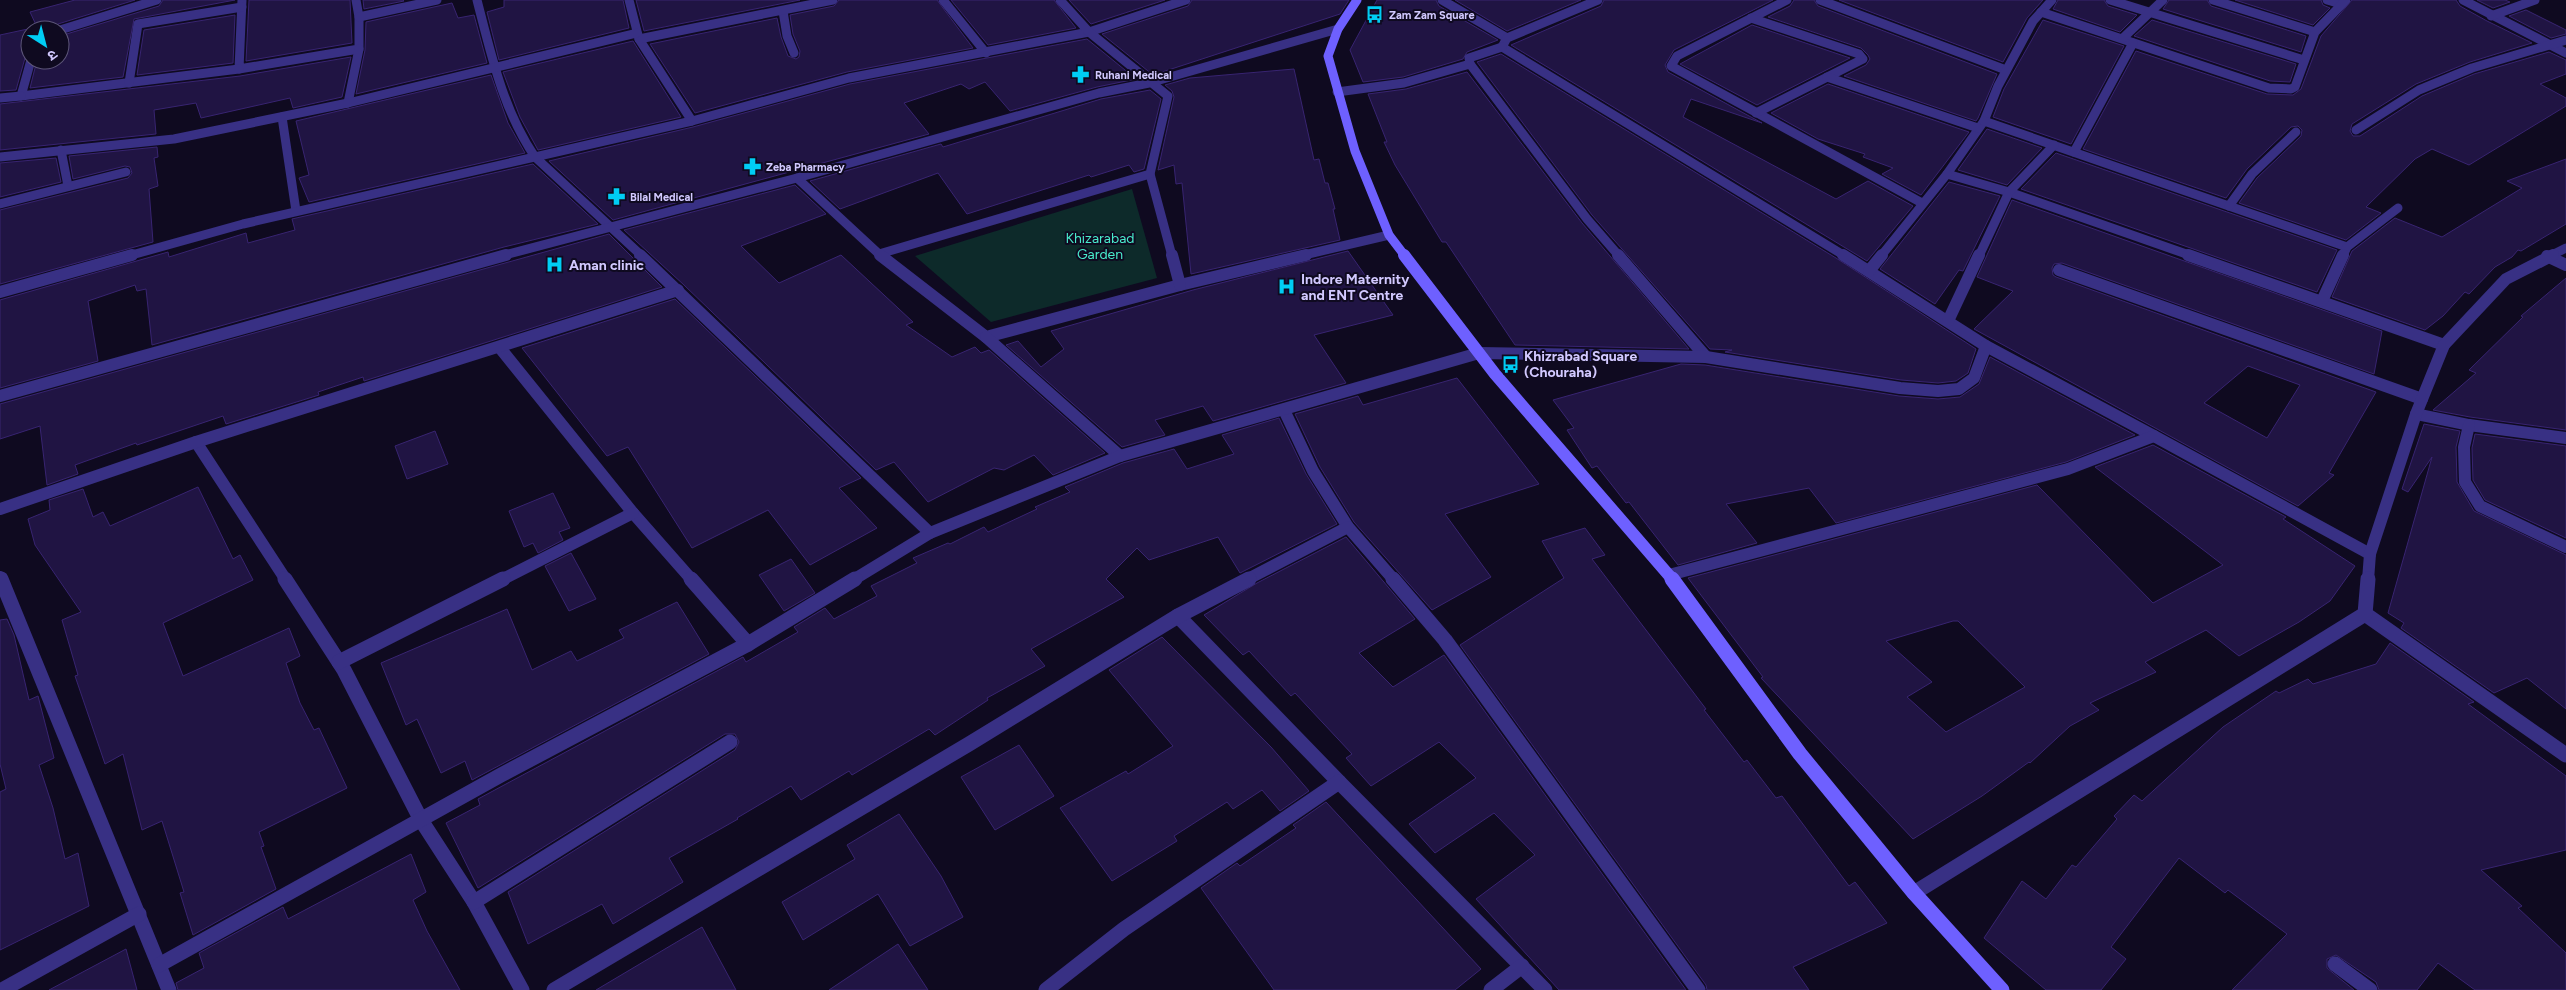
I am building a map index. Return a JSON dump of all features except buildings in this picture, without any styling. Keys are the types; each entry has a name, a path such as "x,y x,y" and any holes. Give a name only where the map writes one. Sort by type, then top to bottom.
{"main road":[{"path":"1357,0 1338,29 1328,56 1336,92 1355,151 1389,235 1479,353 1669,575 1800,754 1914,893 2002,990"}],"street":[{"path":"70,27 157,0"},
{"path":"348,103 359,49 359,17 356,0"},
{"path":"359,17 437,0"},
{"path":"476,0 495,67 521,139 535,157 608,227 678,290 930,533"},
{"path":"629,0 638,36 692,121"},
{"path":"0,157 174,140 348,103 495,67 638,36 783,11 833,0"},
{"path":"943,0 986,53"},
{"path":"0,292 242,224 692,121 849,78 1089,32 1186,0"},
{"path":"1442,0 1504,42 1986,346 2370,554"},
{"path":"1598,0 1469,58 1470,64 1587,219 1706,356"},
{"path":"1787,0 1677,56 1671,66 1686,76 1922,203"},
{"path":"1820,0 2006,70"},
{"path":"1869,271 1947,174 1981,125 2006,70 2034,21 2052,0"},
{"path":"2110,0 2304,60"},
{"path":"2123,38 2163,0"},
{"path":"2213,0 2315,32"},
{"path":"2327,0 2344,2"},
{"path":"2463,0 2566,53"},
{"path":"2491,16 2535,0"},
{"path":"1064,1 1089,32 1149,83 1168,96 1150,174 1180,285"},
{"path":"2041,12 2269,88 2291,89 2295,87 2315,32 2344,2"},
{"path":"130,83 138,24 242,4 239,70"},
{"path":"783,11 787,36 794,53"},
{"path":"1752,18 1862,56 1863,59 1756,113"},
{"path":"0,396 405,281 797,178 1099,92 1149,83 1338,29"},
{"path":"2356,130 2419,90 2472,68 2566,40"},
{"path":"2074,152 2133,43"},
{"path":"0,98 239,70 359,49"},
{"path":"1336,92 1404,83 1470,64"},
{"path":"21,96 28,70"},
{"path":"1827,77 1981,125 2054,145 2347,248"},
{"path":"282,117 296,211"},
{"path":"2228,206 2252,174 2296,132"},
{"path":"1948,321 2009,192 2054,145"},
{"path":"61,150 68,186"},
{"path":"0,204 126,172"},
{"path":"879,254 1150,174"},
{"path":"1947,174 2009,192 2444,345"},
{"path":"797,178 879,254 986,337 1120,456"},
{"path":"2322,301 2347,248 2398,208"},
{"path":"986,337 1180,285 1389,235"},
{"path":"2365,614 2370,554 2416,414 2444,345 2506,279 2547,256 2566,248"},
{"path":"2547,256 2566,265"},
{"path":"2059,270 2422,400"},
{"path":"0,509 196,442 500,348 678,290"},
{"path":"159,965 421,820 748,644 930,533 1120,456 1479,353 1706,356 1900,388 1938,391 1960,389 1974,378 1986,346"},
{"path":"500,348 632,513 748,644"},
{"path":"1284,410 1313,471 1348,527 1444,640 1698,990"},
{"path":"2416,414 2469,425 2566,438"},
{"path":"2469,425 2464,447 2465,482 2480,506 2566,547"},
{"path":"1669,575 2068,469 2154,436"},
{"path":"196,442 339,662 421,820 474,902 522,990"},
{"path":"339,662 632,513"},
{"path":"554,990 969,744 1178,616 1348,527"},
{"path":"0,576 140,914 169,990"},
{"path":"2365,614 2566,755"},
{"path":"1914,893 2365,614"},
{"path":"1178,616 1545,990"},
{"path":"474,902 730,742"},
{"path":"1046,990 1124,929 1339,782"},
{"path":"2,990 140,914"},
{"path":"2335,964 2370,990"},
{"path":"1491,990 1522,966"}],"green space":[{"name":"Khizarabad Garden","path":"1132,189 1157,278 991,322 915,256"}],"place":[{"name":"Zam Zam Square","path":"1375,15"},
{"name":"Ruhani Medical","path":"1081,75"},
{"name":"Zeba Pharmacy","path":"752,167"},
{"name":"Bilal Medical","path":"616,197"},
{"name":"Aman clinic","path":"555,265"},
{"name":"Indore Maternity and ENT Centre","path":"1287,287"},
{"name":"Khizrabad Square (Chouraha)","path":"1510,364"}]}
